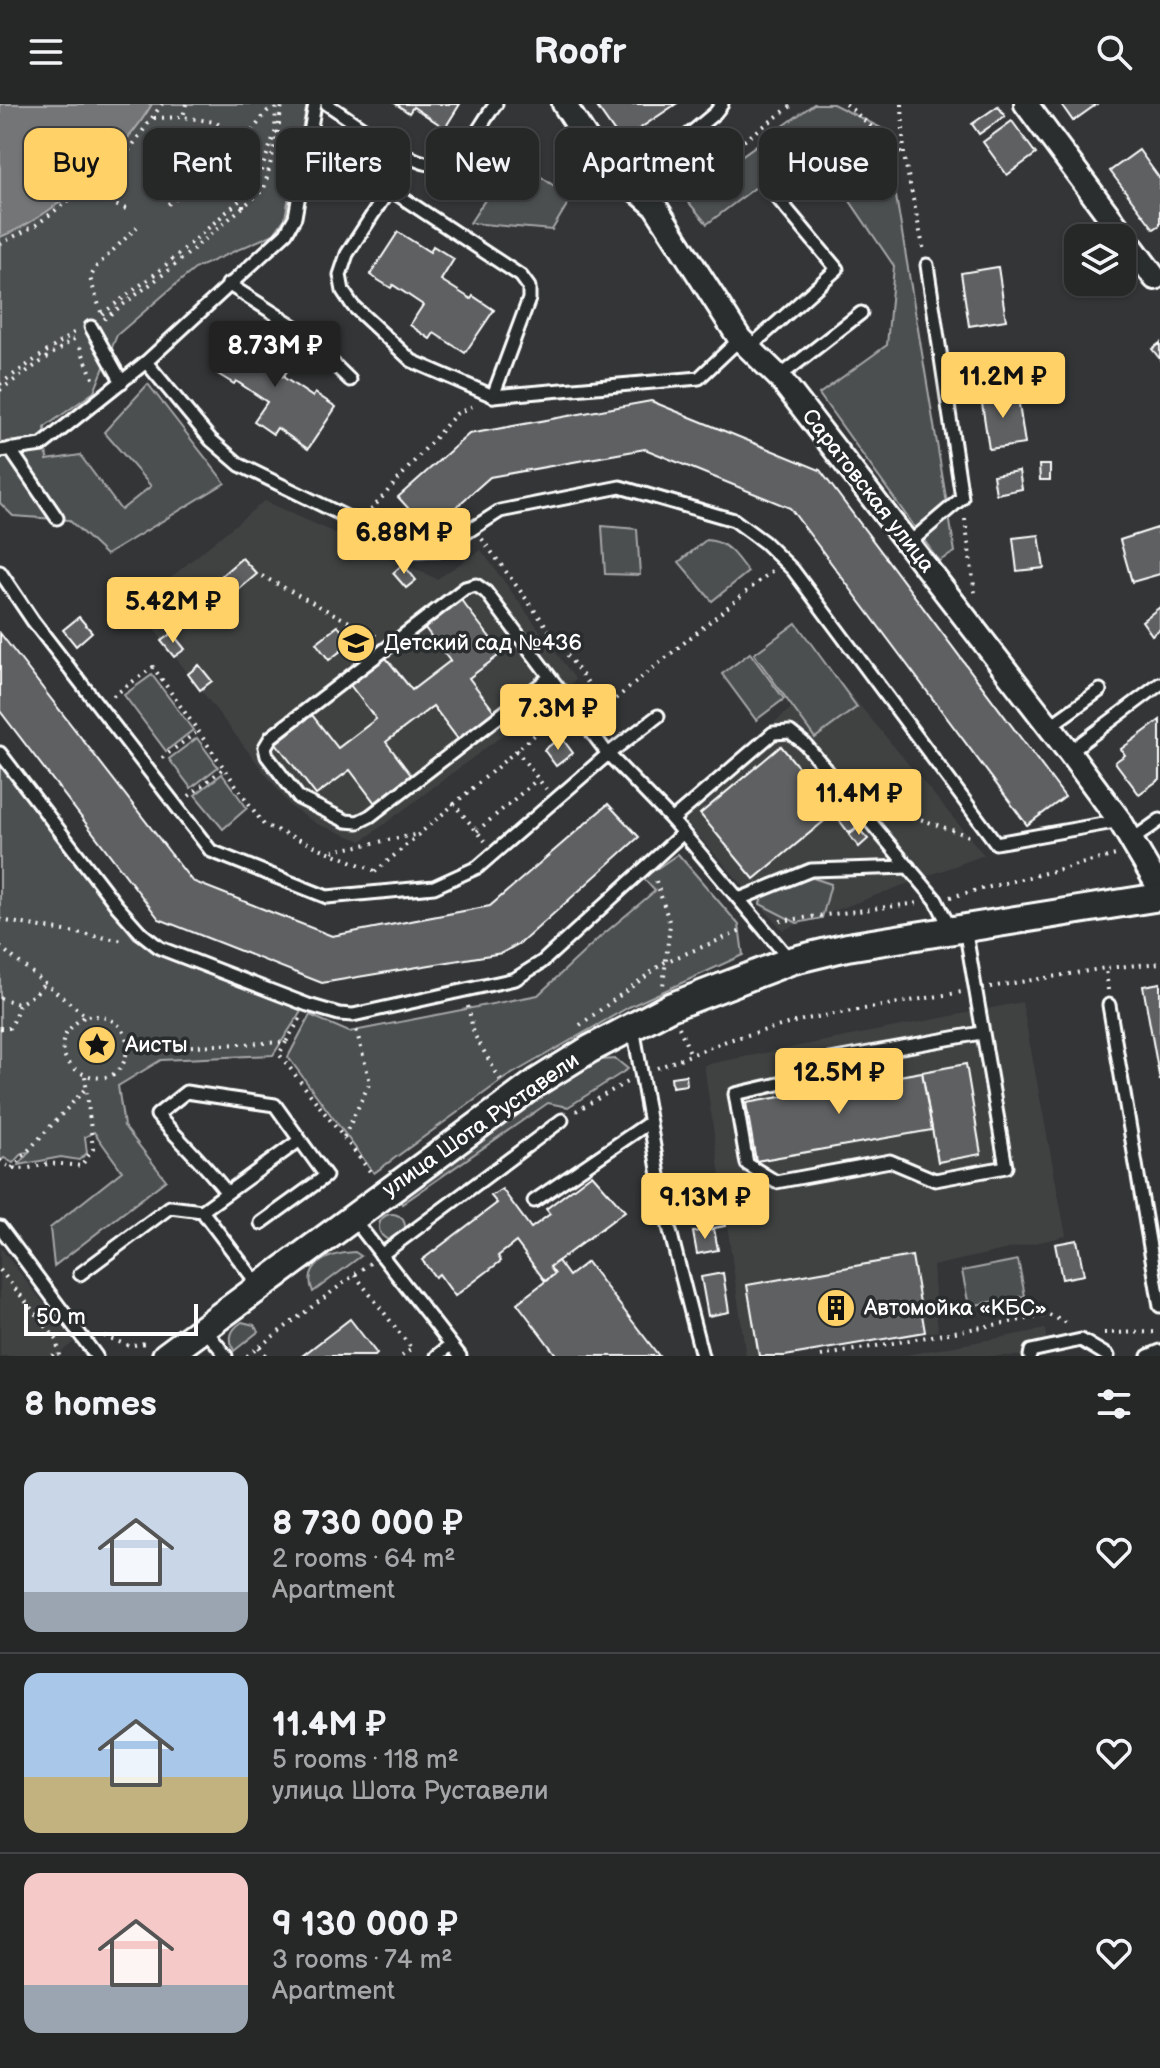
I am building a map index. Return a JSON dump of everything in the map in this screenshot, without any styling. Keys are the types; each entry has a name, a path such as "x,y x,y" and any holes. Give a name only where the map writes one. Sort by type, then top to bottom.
{"street":[{"name":"Саратовская улица","path":"564,104 580,128"},
{"path":"1026,104 1155,278"},
{"name":"Саратовская улица","path":"649,200 745,343 779,377 1050,726 1126,830 1160,889"},
{"name":"улица Шота Руставели","path":"166,1356 537,1082 670,1007 790,961 847,947 1160,897"}],"lane":[{"path":"57,518 5,450 42,445 146,362 286,233 295,217 315,104"},
{"path":"327,104 365,128"},
{"path":"410,157 429,164 443,164 453,159 464,150 496,104"},
{"path":"697,128 722,104"},
{"path":"382,200 347,254 340,275 343,291 353,306 412,361 493,396 699,378 837,269 779,200"},
{"path":"406,200 521,276 529,287 529,299 493,396"},
{"path":"909,543 962,498 927,265"},
{"path":"228,284 297,328 350,380"},
{"path":"779,377 861,313"},
{"path":"91,327 122,382"},
{"path":"146,362 211,440 240,465 416,551 439,550 500,511 620,487 734,520 784,561 996,843 1126,830 1160,820"},
{"path":"0,572 33,621 211,851 327,897 434,887 478,867 608,754 658,716"},
{"path":"550,677 370,816 358,822 346,821 299,798 267,756 265,747 271,737 465,588 476,585 486,592 608,754 672,820 790,961"},
{"path":"1069,752 1160,684"},
{"path":"1050,726 1100,690"},
{"path":"672,820 773,733 790,732 805,744 958,929 974,990 1006,1167 935,1180 890,1161 776,1182 747,1164 735,1094 783,1083 813,1063 981,1033"},
{"path":"0,753 117,906 141,933 160,948 339,1014 353,1015 515,979 542,962 683,833"},
{"path":"739,899 811,870 909,867"},
{"path":"1109,1005 1160,1306"},
{"path":"633,1026 666,1215 702,1356"},
{"path":"227,1193 210,1170 192,1156 157,1115 186,1092 275,1105 326,1176 261,1223"},
{"path":"381,1255 562,1120"},
{"path":"534,1201 650,1122"},
{"path":"80,1274 170,1207 202,1211 300,1140"},
{"path":"666,1215 718,1203"},
{"path":"202,1211 259,1286"},
{"path":"352,1217 460,1356"},
{"path":"0,1227 96,1356"},
{"path":"204,1328 226,1356"},
{"path":"1030,1356 1031,1351 1081,1340 1108,1356"},
{"path":"437,1356 451,1345"},
{"path":"1148,1356 1160,1351"}],"path":[{"path":"127,153 162,104"},
{"path":"183,117 186,104"},
{"path":"255,128 277,104"},
{"path":"260,174 275,133 277,104"},
{"path":"137,227 97,266 90,278 104,319 169,270 264,189 277,137 277,104"},
{"path":"655,206 794,104"},
{"path":"846,104 904,156"},
{"path":"902,104 904,156 927,265"},
{"path":"153,118 183,117 222,126"},
{"path":"0,244 36,225 71,200"},
{"path":"109,200 131,211"},
{"path":"168,204 174,200"},
{"path":"102,313 159,271 241,200"},
{"path":"242,200 243,207"},
{"path":"0,387 76,334 91,327"},
{"path":"76,334 102,398"},
{"path":"359,523 456,414 493,396"},
{"path":"962,498 975,596"},
{"path":"473,528 606,706"},
{"path":"584,724 784,561"},
{"path":"262,576 392,644"},
{"path":"100,706 153,667 264,825 375,871"},
{"path":"375,871 570,704"},
{"path":"148,769 198,731"},
{"path":"516,750 556,801"},
{"path":"177,806 224,768"},
{"path":"477,831 538,779"},
{"path":"453,803 496,854"},
{"path":"855,803 887,803 960,834 996,843"},
{"path":"330,852 417,835"},
{"path":"650,863 670,924 663,990 691,1055"},
{"path":"375,871 376,893"},
{"path":"0,920 133,942 141,933"},
{"path":"0,947 86,1016"},
{"path":"562,1120 641,1074 729,1040 806,1019 1106,968 1160,963"},
{"path":"1106,968 1109,1005"},
{"path":"0,1028 9,1028 19,1004 35,994 45,982"},
{"path":"465,992 474,1034 502,1083"},
{"path":"0,998 19,1004"},
{"path":"308,1005 279,1054 376,1179"},
{"path":"98,1015 110,1018 120,1026 126,1037 127,1049 116,1071 105,1077 85,1076 71,1067 65,1056 64,1043 67,1031 75,1022 86,1016 98,1015"},
{"path":"344,1138 370,1082 353,1015"},
{"path":"127,1049 286,1042"},
{"path":"1,1163 12,1168 30,1169 51,1163 81,1166 93,1149 85,1076"},
{"path":"12,1168 86,1088"},
{"path":"247,1356 381,1255"},
{"path":"0,1270 57,1340 59,1353 52,1356"},
{"path":"355,1275 412,1349 402,1356"},
{"path":"821,1356 1049,1315 1077,1328"},
{"path":"1091,1334 1160,1332"},
{"path":"259,1347 266,1356"}],"shaded area":[{"path":"0,104 307,104 302,128 276,128 276,200 288,200 285,218 274,234 196,268 174,286 117,335 94,392 45,427 47,460 80,455 121,510 151,486 104,432 148,384 225,483 106,555 69,520 13,516 0,503"},
{"path":"0,104 152,104 127,139 127,128 24,128 24,200 63,200 0,237"},
{"path":"814,104 833,104 881,128 780,128"},
{"path":"759,143 759,185 743,197 743,155"},
{"path":"539,175 555,187 555,200 570,200 552,230 470,223 485,200 539,200"},
{"path":"687,200 739,200 707,224"},
{"path":"849,200 897,200 955,552 939,561 819,394 887,345 894,266"},
{"name":"Детский сад №436","path":"264,501 437,579 481,550 576,680 362,841 317,824 291,807 136,606"},
{"path":"602,526 637,529 640,575 605,574"},
{"path":"706,540 726,546 748,572 712,601 679,562"},
{"path":"796,623 857,707 815,738 754,654"},
{"path":"750,653 784,699 756,720 722,674"},
{"path":"832,672 984,855 783,930 675,810"},
{"path":"152,675 193,730 166,751 124,695"},
{"path":"197,738 218,767 191,788 169,759"},
{"path":"0,764 134,938 171,960 302,1010 273,1055 161,1060 118,1086 124,1126 166,1180 54,1266 50,1228 122,1171 94,1132 85,1137 87,1153 79,1160 61,1157 19,1165 29,1152 22,1153 13,1163 4,1158 0,1161"},
{"path":"222,774 247,808 223,829 195,795"},
{"path":"678,854 739,925 743,955 629,1007 505,1078 374,1173 288,1057 310,1015 349,1032 538,995 655,891 643,878"},
{"path":"804,875 831,884 822,918 797,923 760,904 766,891"},
{"path":"1022,1002 1066,1236 933,1266 938,1331 786,1356 746,1356 704,1065"},
{"path":"616,1059 628,1069 568,1107 548,1103 402,1204 398,1198 538,1097 600,1060"},
{"path":"392,1214 401,1218 405,1227 401,1236 392,1240 383,1236 379,1227 383,1218"},
{"path":"0,1247 74,1342 56,1356 0,1356"},
{"path":"355,1252 361,1256 313,1292 310,1282 315,1267 328,1257"},
{"path":"1018,1260 1025,1296 969,1306 962,1271"},
{"path":"242,1322 254,1325 259,1331 234,1351 231,1335"},
{"path":"1045,1329 1049,1356 901,1356"}],"building":[{"path":"396,104 460,104 445,128 413,107 409,113"},
{"path":"595,104 676,104 640,128 612,128"},
{"path":"1061,104 1097,104 1073,121"},
{"path":"998,106 1005,116 979,134 972,124"},
{"path":"1012,121 1036,154 1007,175 983,142"},
{"path":"1139,150 1160,179 1160,225 1154,229 1110,171"},
{"path":"398,232 430,252 433,246 454,259 441,280 494,310 465,353 434,333 430,339 410,325 423,305 393,285 391,288 370,275"},
{"path":"998,267 1006,320 969,326 961,273"},
{"path":"241,329 273,350 277,344 297,357 283,377 313,397 315,393 336,407 308,449 277,428 273,434 254,421 267,402 236,381 234,384 213,371"},
{"path":"1160,343 1160,359 1152,349"},
{"path":"1017,391 1025,444 989,449 981,397"},
{"path":"651,401 820,470 1065,797 1027,825 790,508 645,449 490,477 429,531 398,497 469,434"},
{"path":"1039,465 1050,465 1050,480 1040,480"},
{"path":"1019,471 1022,489 996,494 993,475"},
{"path":"1157,528 1160,574 1132,582 1120,540"},
{"path":"1039,535 1044,568 1017,571 1013,538"},
{"path":"242,558 257,574 236,592 222,575"},
{"path":"403,564 416,580 406,588 393,573"},
{"path":"147,596 161,614 149,623 135,605"},
{"path":"461,600 502,653 469,678 494,711 458,739 433,706 386,742 411,775 375,803 350,770 316,795 276,743 312,715 338,748 376,719 350,685 386,658 412,690 450,661 425,628"},
{"path":"1160,607 1160,629 1152,635 1142,621"},
{"path":"79,617 92,632 76,646 63,630"},
{"path":"338,626 351,643 329,660 316,643"},
{"path":"0,633 192,881 332,936 490,906 608,804 639,837 522,942 502,953 322,983 159,919 0,711"},
{"path":"172,633 185,649 174,657 161,641"},
{"path":"199,665 212,681 200,690 188,674"},
{"path":"1160,720 1160,779 1139,794 1115,762 1125,755 1121,749"},
{"path":"561,737 573,753 556,766 544,750"},
{"path":"781,746 835,812 754,879 700,814"},
{"path":"847,813 858,826 849,833 839,820"},
{"path":"858,828 868,839 859,847 849,835"},
{"path":"1160,983 1160,1081 1143,986"},
{"path":"966,1064 981,1154 938,1162 922,1072"},
{"path":"922,1072 932,1130 756,1161 746,1103"},
{"path":"686,1075 687,1085 672,1087 671,1077"},
{"path":"592,1174 625,1211 550,1267 555,1274 545,1281 516,1242 498,1256 501,1261 455,1296 439,1274 435,1277 422,1260 497,1203 491,1196 502,1189 531,1228 550,1214 546,1209"},
{"path":"723,1215 725,1226 704,1230 701,1219"},
{"path":"714,1229 718,1250 697,1254 693,1232"},
{"path":"1077,1240 1084,1275 1062,1279 1055,1244"},
{"name":"Автомойка «КБС»","path":"912,1256 925,1332 785,1356 759,1356 747,1285"},
{"path":"558,1261 569,1276 587,1262 659,1356 557,1356 517,1303 555,1274 550,1267"},
{"path":"723,1273 729,1312 708,1316 701,1277"},
{"path":"350,1319 377,1354 375,1356 302,1356"}],"place":[{"name":"Детский сад №436","path":"356,643"},
{"name":"Аисты","path":"97,1045"},
{"name":"Автомойка «КБС»","path":"836,1308"}]}
